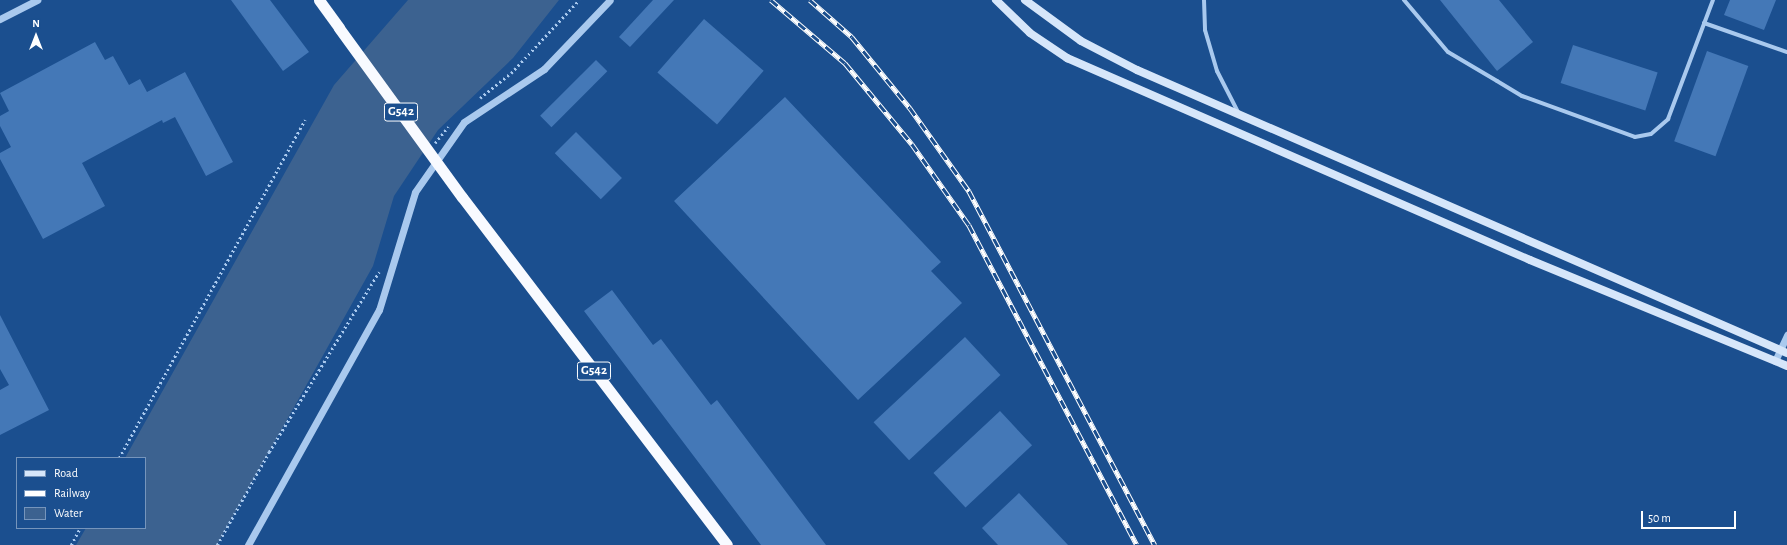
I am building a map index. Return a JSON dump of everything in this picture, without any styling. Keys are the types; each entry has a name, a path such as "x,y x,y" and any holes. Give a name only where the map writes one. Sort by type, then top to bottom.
{"highway":[{"name":"G542","path":"320,0 462,197 726,545"}],"main road":[{"path":"996,0 1030,33 1074,61 1530,260 1787,366"},
{"path":"1024,0 1081,41 1239,114 1784,351"}],"street":[{"path":"0,19 37,0"},
{"path":"248,545 379,310 415,192 464,122 544,69 610,0"},
{"path":"1204,0 1205,30 1216,71 1239,114"},
{"path":"1404,0 1448,52 1522,96 1635,137 1651,134 1668,119 1713,0"},
{"path":"1704,23 1787,52"},
{"path":"1775,362 1784,351 1787,335"}],"path":[{"path":"120,457 306,120"},
{"path":"217,545 268,452 384,265"},
{"path":"71,545 79,529"}],"water":[{"path":"408,0 559,0 513,58 438,130 394,196 373,266 217,545 76,545 85,529 146,529 146,457 126,457 334,85"}],"building":[{"path":"231,0 270,0 309,52 283,71"},
{"path":"653,0 674,0 630,47 619,37"},
{"path":"1440,0 1499,0 1533,42 1497,71"},
{"path":"1730,0 1776,0 1764,30 1724,15"},
{"path":"704,19 764,71 717,124 657,73"},
{"path":"95,42 105,60 113,56 129,85 140,79 147,92 185,72 233,162 206,176 175,117 163,123 162,120 82,163 105,206 43,239 0,159 0,153 11,147 0,126 0,116 9,111 0,93"},
{"path":"1573,45 1658,73 1645,111 1561,83"},
{"path":"1707,51 1748,66 1716,156 1674,141"},
{"path":"596,60 607,71 551,127 540,116"},
{"path":"785,97 941,262 931,271 962,303 858,400 674,201"},
{"path":"576,132 622,178 601,199 555,153"},
{"path":"612,290 653,345 661,339 711,405 717,400 826,545 761,545 584,311"},
{"path":"0,315 49,410 0,435 0,390 9,385 0,369"},
{"path":"965,337 1000,375 909,460 874,422"},
{"path":"1000,411 1032,445 966,507 933,473"},
{"path":"1019,493 1068,545 998,545 982,528"}],"railway":[{"path":"771,0 845,63 912,144 969,225 1137,545"},
{"path":"810,0 852,37 910,108 969,191 1155,545"}]}
